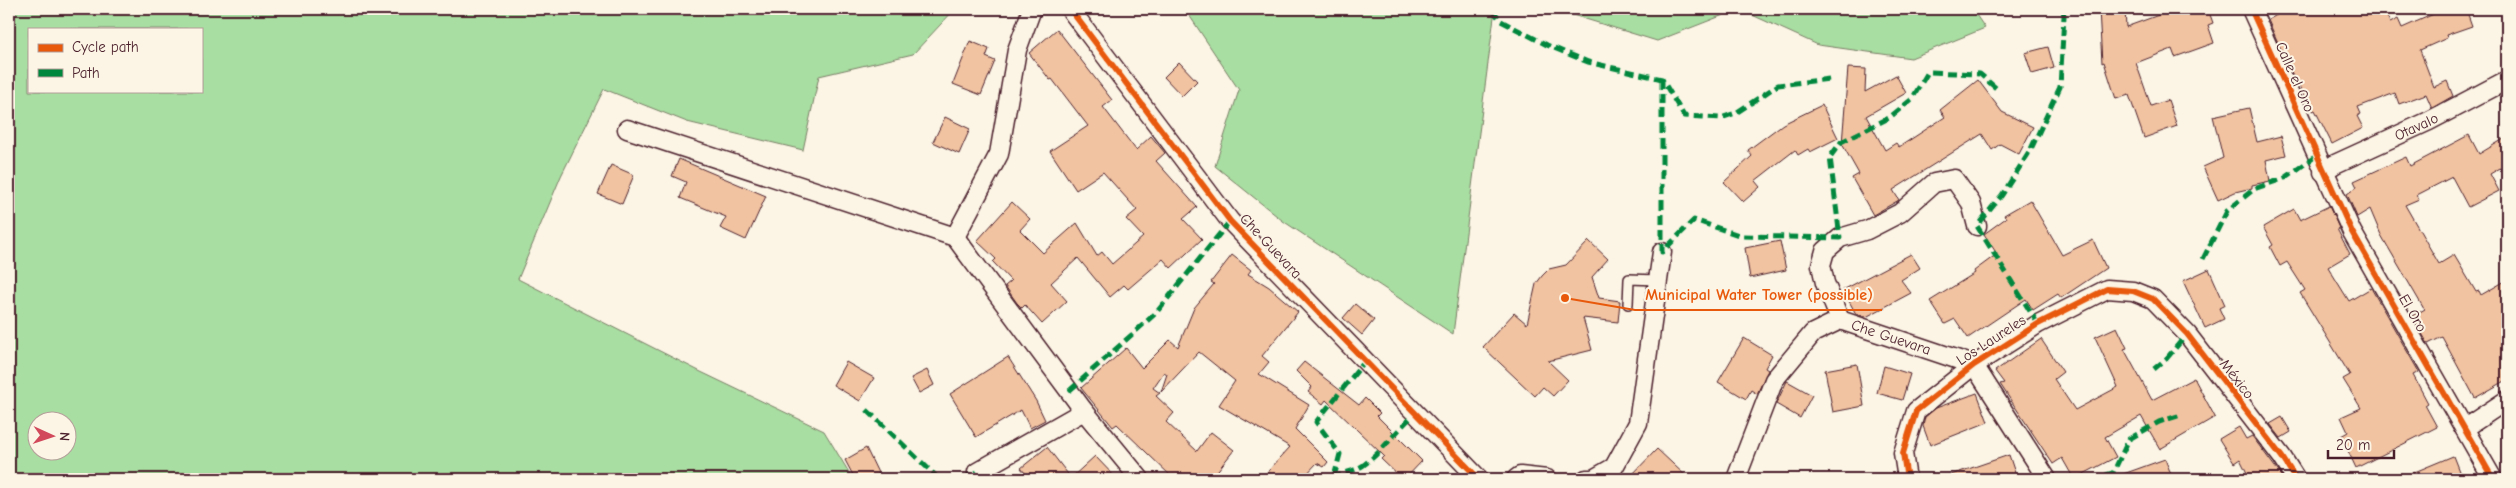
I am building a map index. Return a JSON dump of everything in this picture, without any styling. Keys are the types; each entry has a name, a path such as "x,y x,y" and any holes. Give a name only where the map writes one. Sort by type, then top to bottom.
{"street":[{"path":"955,237 999,154 1017,50 1032,9"},
{"name":"Che Guevara","path":"1070,9 1230,221 1479,479"},
{"name":"Calle el Oro","path":"2251,9 2320,164"},
{"name":"Otavalo","path":"2320,164 2334,164 2411,130 2507,80"},
{"path":"627,129 955,237 1084,411 1140,479"},
{"name":"El Oro","path":"2320,164 2352,232 2493,479"},
{"path":"1840,320 1825,283 1821,265 1825,251 1840,238 1867,230 1900,213 1934,182 1954,179 1971,203 1977,226"},
{"path":"1586,479 1592,479 1614,467 1638,423 1662,252"},
{"name":"Los Laureles","path":"1907,479 1903,453 1916,411 1974,365 2038,324 2108,289 2133,291 2153,299"},
{"name":"México","path":"2153,299 2187,334 2282,457 2296,479"},
{"name":"Che Guevara","path":"1736,479 1774,380 1813,333 1840,320 1974,365"},
{"path":"1974,365 2047,479"},
{"path":"2465,428 2507,400"},
{"path":"977,472 1084,411"},
{"path":"1516,479 1520,476 1547,479"}],"lane":[{"path":"1628,304 1629,279 1658,280"}],"green space":[{"path":"9,9 955,9 913,54 819,76 803,150 687,122 604,89 561,176 518,279 701,372 824,431 853,479 9,479"},
{"path":"1185,9 1495,9 1453,334 1283,221 1215,166 1239,90"},
{"path":"1553,9 1739,9 1657,41"},
{"path":"1739,9 1972,9 1985,28 1911,58 1818,45"}],"building":[{"path":"2099,9 2125,9 2126,27 2175,9 2208,9 2213,23 2208,25 2214,43 2175,57 2172,49 2136,63 2151,106 2168,100 2177,126 2144,138 2129,95 2116,99 2104,62 2102,63"},
{"path":"2287,9 2384,9 2390,23 2398,19 2402,28 2445,9 2466,9 2472,26 2446,35 2447,38 2420,50 2434,87 2447,81 2453,96 2432,108 2426,94 2399,104 2395,93 2358,107 2361,114 2357,116 2363,128 2332,144 2315,110 2313,111 2290,70 2268,20"},
{"path":"1057,29 1112,100 1103,107 1136,150 1151,136 1165,153 1156,161 1197,207 1183,219 1202,239 1171,268 1163,259 1128,289 1124,285 1110,297 1078,258 1051,283 1067,301 1042,324 1025,305 1022,308 1017,303 1005,286 1011,281 993,262 996,259 977,241 1012,202 1030,219 1020,230 1043,253 1077,223 1097,256 1102,252 1112,264 1143,237 1126,219 1137,210 1103,172 1076,190 1050,151 1088,126 1052,79 1050,80 1029,53"},
{"path":"970,41 989,49 986,57 995,61 981,95 953,84"},
{"path":"2048,47 2054,68 2032,74 2025,53"},
{"path":"1179,62 1197,81 1182,96 1164,77"},
{"path":"1848,68 1866,69 1865,92 1896,75 1906,93 1866,116 1885,150 1896,143 1899,147 1945,117 1940,110 1978,80 2002,112 2033,127 2019,154 2000,144 1992,150 1982,134 1893,190 1899,200 1873,215 1852,178 1859,174 1842,144"},
{"path":"1822,105 1838,138 1810,152 1808,149 1798,155 1795,150 1755,181 1760,187 1743,202 1724,182 1752,156 1748,150 1783,124"},
{"path":"2249,108 2257,142 2281,136 2286,155 2266,160 2270,181 2252,185 2252,188 2235,192 2218,200 2203,167 2223,158 2213,116"},
{"path":"945,117 970,129 959,154 933,142"},
{"path":"2469,135 2479,154 2507,137 2507,164 2490,174 2499,191 2468,207 2452,177 2417,195 2419,199 2405,205 2439,264 2454,255 2476,292 2479,291 2481,295 2507,280 2507,380 2475,398 2442,337 2428,344 2412,316 2424,309 2381,235 2370,209 2357,217 2347,194 2357,187 2354,181 2406,157 2410,166"},
{"path":"679,159 766,196 746,240 720,228 726,217 680,198 686,182 672,176"},
{"path":"611,165 634,175 622,204 598,194"},
{"path":"2030,200 2062,255 2093,240 2106,268 2061,298 2058,294 2033,310 2026,299 1968,338 1955,319 1945,324 1930,301 1975,273 1974,271 1997,254 1984,234 2006,218 2004,215"},
{"path":"2329,206 2339,228 2337,229 2350,254 2328,267 2349,301 2371,288 2419,372 2413,375 2428,403 2425,405 2437,427 2356,468 2341,436 2348,432 2341,417 2361,408 2343,379 2350,375 2300,293 2305,290 2287,262 2280,266 2270,247 2273,245 2263,227 2294,209 2300,220"},
{"path":"1589,241 1608,259 1592,277 1599,298 1620,301 1618,322 1583,318 1592,350 1548,361 1568,380 1553,396 1543,387 1535,396 1483,347 1514,313 1527,324 1536,284 1549,269 1566,265"},
{"path":"1780,241 1786,270 1750,278 1745,248"},
{"path":"1911,254 1920,268 1901,280 1911,293 1866,317 1856,314 1843,290"},
{"path":"1232,255 1251,270 1248,274 1269,287 1298,312 1262,356 1269,362 1259,374 1309,405 1295,429 1328,462 1324,467 1317,463 1302,479 1261,479 1290,447 1219,405 1235,381 1199,352 1161,392 1167,374 1164,372 1153,388 1160,393 1156,396 1174,413 1166,422 1197,451 1211,432 1234,450 1211,479 1174,479 1117,424 1113,427 1081,388 1126,348 1142,368 1170,340 1178,347 1194,308 1214,284 1211,282"},
{"path":"2209,269 2225,305 2219,308 2224,319 2205,328 2183,281"},
{"path":"1355,304 1374,320 1362,335 1343,318"},
{"path":"2117,327 2127,348 2124,349 2152,400 2194,378 2215,417 2160,449 2141,416 2105,437 2116,457 2074,479 2062,458 2053,464 2000,384 2004,383 1995,371 2041,339 2063,372 2054,379 2075,410 2118,387 2095,337"},
{"path":"1744,338 1772,355 1765,368 1768,370 1757,394 1751,390 1746,399 1718,382"},
{"path":"1008,357 1036,401 1045,420 1030,428 1021,410 976,437 950,394"},
{"path":"846,362 874,378 860,401 833,385"},
{"path":"1304,362 1359,405 1365,398 1380,413 1377,416 1422,461 1405,479 1402,479 1381,459 1384,456 1326,400 1323,404 1308,392 1312,387 1296,371"},
{"path":"1857,364 1864,406 1833,412 1825,370"},
{"path":"1884,366 1910,374 1902,400 1877,393"},
{"path":"927,370 934,385 919,393 911,378"},
{"path":"1787,381 1812,395 1800,418 1776,404"},
{"path":"1977,393 1988,422 1930,445 1923,426 1925,417 1936,408"},
{"path":"2282,417 2291,432 2281,438 2270,424"},
{"path":"2239,427 2246,439 2252,436 2284,479 2250,479 2240,459 2234,463 2219,439"},
{"path":"1047,447 1071,478 1095,456 1117,479 1030,479 1021,468"},
{"path":"866,448 881,479 855,479 845,460"},
{"path":"1657,449 1689,479 1628,479"},
{"path":"2009,455 2017,479 1948,479 1948,476"},
{"path":"2453,456 2462,479 2398,479"},
{"path":"2165,459 2173,479 2116,479 2115,477"}],"marked path":[{"path":"1492,9 1501,21 1547,45 1588,62 1662,79 1684,116 1721,118 1736,113 1778,85 1830,79"},
{"path":"2038,324 1977,226 2002,195 2030,151 2060,87 2063,9"},
{"path":"1662,79 1662,252 1694,220 1742,236 1840,238 1830,157 1841,142 1889,118 1912,99 1928,72 1980,74 1997,89"},
{"path":"2203,259 2227,211 2254,189 2285,178 2316,156"},
{"path":"1069,391 1156,313 1230,221"},
{"path":"2154,369 2167,358 2187,334"},
{"path":"1334,477 1340,454 1316,422 1365,361"},
{"path":"867,410 939,479"},
{"path":"1332,479 1365,464 1415,414"},
{"path":"2091,479 2113,473 2129,439 2159,422 2181,415"},
{"path":"962,479 977,472"}],"cycle path":[{"path":"1070,9 1230,221 1479,479"},
{"path":"2251,9 2352,232 2493,479"},
{"path":"1907,479 1903,453 1916,411 1974,365 2038,324 2107,289 2133,291 2153,299 2187,334 2282,457 2296,479"}],"place":[{"name":"Municipal Water Tower (possible)","path":"1565,298"}]}
